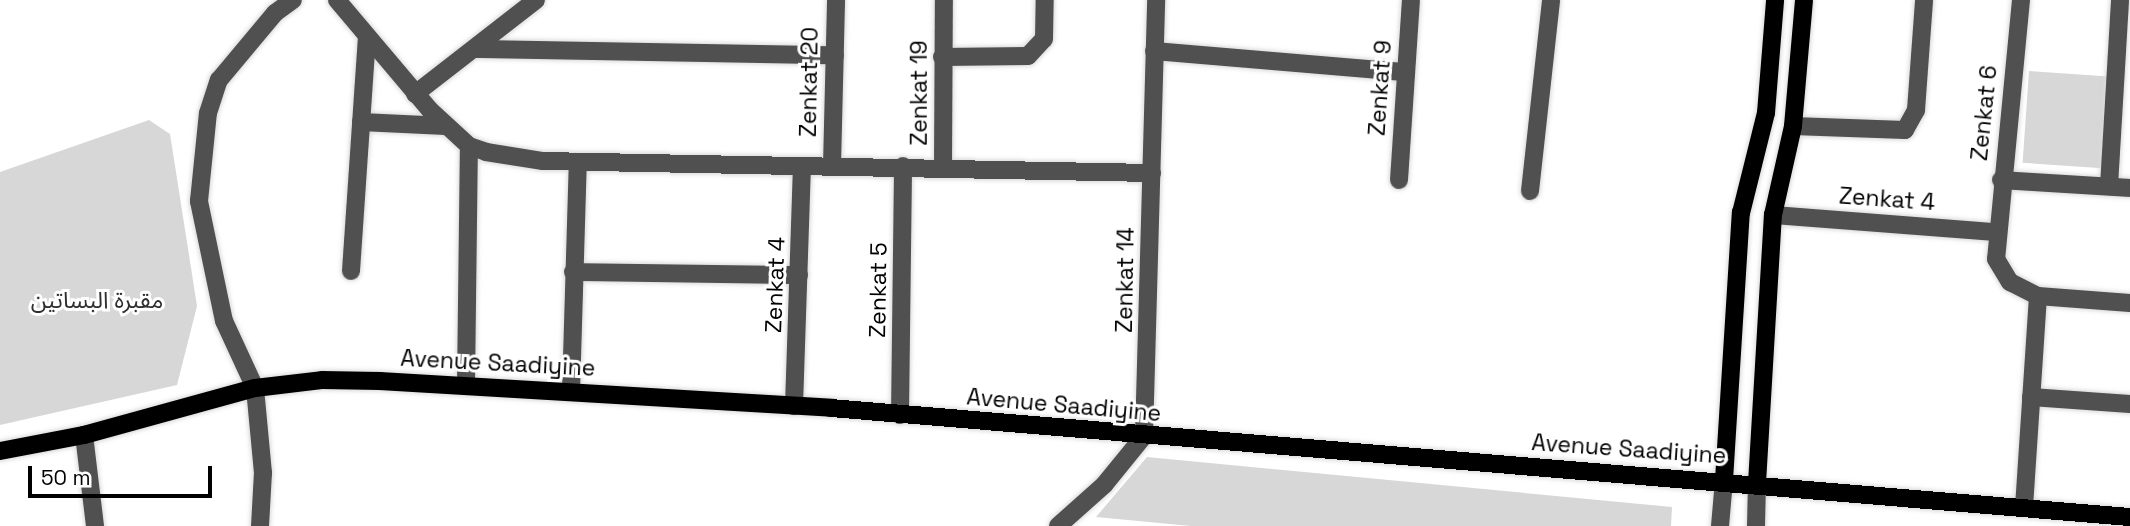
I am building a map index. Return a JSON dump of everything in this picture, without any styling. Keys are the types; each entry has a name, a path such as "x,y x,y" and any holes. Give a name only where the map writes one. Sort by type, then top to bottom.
{"main road":[{"path":"1724,480 1741,213 1766,113 1775,0"},
{"path":"1757,483 1773,215 1793,126 1804,0"},
{"name":"Avenue Saadiyine","path":"0,451 84,435 255,388 322,380 466,384 794,406 1144,436 1724,480 2130,517"}],"street":[{"path":"260,526 263,473 255,388 224,321 199,201 208,113 219,80 275,13 293,0"},
{"path":"337,0 415,94 446,126 469,146 509,157 578,162 903,166 1152,173"},
{"path":"415,94 536,0"},
{"name":"Zenkat 20","path":"832,166 836,0"},
{"name":"Zenkat 19","path":"943,167 944,0"},
{"path":"942,57 1021,58 1033,54 1044,39 1045,0"},
{"name":"Zenkat 14","path":"1144,436 1156,0"},
{"name":"Zenkat 9","path":"1399,180 1411,0"},
{"path":"1530,191 1551,0"},
{"path":"1793,126 1905,130 1916,110 1924,0"},
{"name":"Zenkat 6","path":"2021,0 2001,180 1996,259 2004,275 2038,296"},
{"path":"2109,186 2120,0"},
{"path":"351,271 366,37"},
{"path":"475,49 835,55"},
{"path":"1154,51 1406,72"},
{"path":"361,122 446,126"},
{"path":"466,384 469,146"},
{"path":"571,392 578,162"},
{"name":"Zenkat 4","path":"794,406 802,166"},
{"name":"Zenkat 5","path":"900,415 903,166"},
{"path":"2001,180 2130,188"},
{"name":"Zenkat 4","path":"1773,215 1996,232"},
{"path":"573,272 799,275"},
{"path":"2024,507 2038,296 2130,303"},
{"path":"2031,397 2130,404"},
{"path":"84,435 95,526"},
{"path":"1058,526 1104,485 1144,436"},
{"path":"1720,526 1724,480"},
{"path":"1756,526 1757,483"}],"green space":[{"path":"2029,71 2109,77 2102,168 2023,163"},
{"name":"مقبرة البساتين","path":"149,120 170,134 197,306 177,385 0,425 0,172"},
{"path":"1147,457 1672,507 1671,526 1191,526 1096,517"}]}
